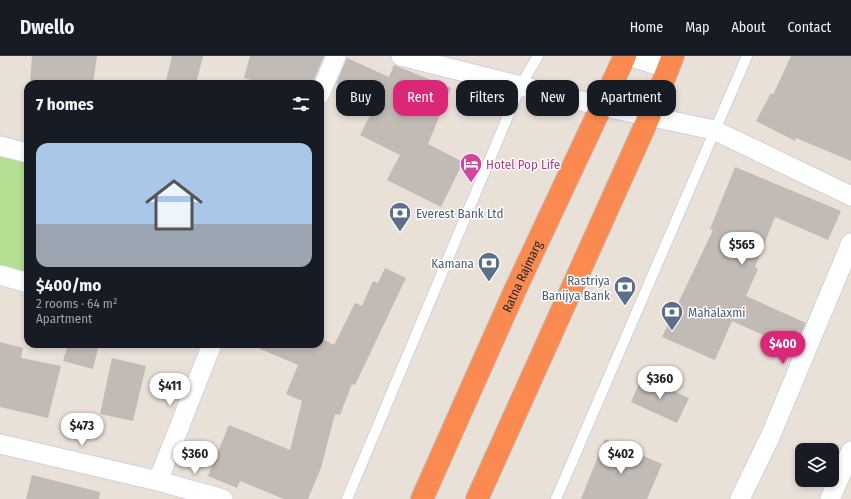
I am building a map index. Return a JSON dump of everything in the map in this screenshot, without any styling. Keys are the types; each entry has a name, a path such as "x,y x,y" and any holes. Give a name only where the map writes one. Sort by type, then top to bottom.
{"highway":[{"name":"Ratna Rajmarg","path":"614,80 626,56"},
{"path":"477,499 649,117 670,62"},
{"name":"Ratna Rajmarg","path":"422,499 516,288 596,116"}],"street":[{"path":"324,84 336,56"},
{"path":"402,56 587,102"},
{"path":"626,56 670,62"},
{"path":"645,116 714,130 851,196"},
{"path":"0,146 24,152"},
{"path":"740,499 770,437 851,243"},
{"path":"0,275 24,282"},
{"path":"158,480 210,348"},
{"path":"0,444 158,480 223,499"},
{"path":"830,499 851,451"}],"lane":[{"path":"347,499 521,86 538,56"},
{"path":"556,499 747,56"}],"green space":[{"path":"0,146 24,152 24,282 0,275"}],"building":[{"path":"32,56 97,56 94,80 30,80"},
{"path":"172,56 203,56 197,80 166,80"},
{"path":"250,56 324,56 314,80 252,80 244,78"},
{"path":"791,56 851,56 851,161 796,138 795,141 756,121 771,93 773,95"},
{"path":"347,58 389,77 394,65 431,80 393,80 393,116 440,116 428,144 463,162 441,207 387,180 400,155 360,135 370,116 385,116 385,80 338,80"},
{"path":"448,87 451,88 448,95"},
{"path":"735,167 841,211 828,240 775,217 755,267 758,269 746,296 806,323 794,349 732,321 715,360 662,337 713,230 710,229"},
{"path":"385,268 406,278 355,385 352,384 340,415 335,414 321,468 308,499 284,499 240,481 237,488 208,476 229,425 290,450 302,401 286,394 298,365 258,348 324,348 324,340 334,345 355,303 362,306 373,281 378,283"},
{"path":"0,342 23,348 21,358 61,366 48,418 0,407"},
{"path":"67,348 98,348 93,369 63,361"},
{"path":"112,358 146,366 133,421 100,414"},
{"path":"642,377 689,398 677,423 631,402"},
{"path":"605,439 662,464 647,499 581,499"},
{"path":"32,475 100,492 99,499 26,499"}],"place":[{"name":"Hotel Pop Life","path":"471,184"},
{"name":"Everest Bank Ltd","path":"400,232"},
{"name":"Kamana","path":"489,282"},
{"name":"Rastriya Banijya Bank","path":"625,306"},
{"name":"Mahalaxmi","path":"672,332"}]}
